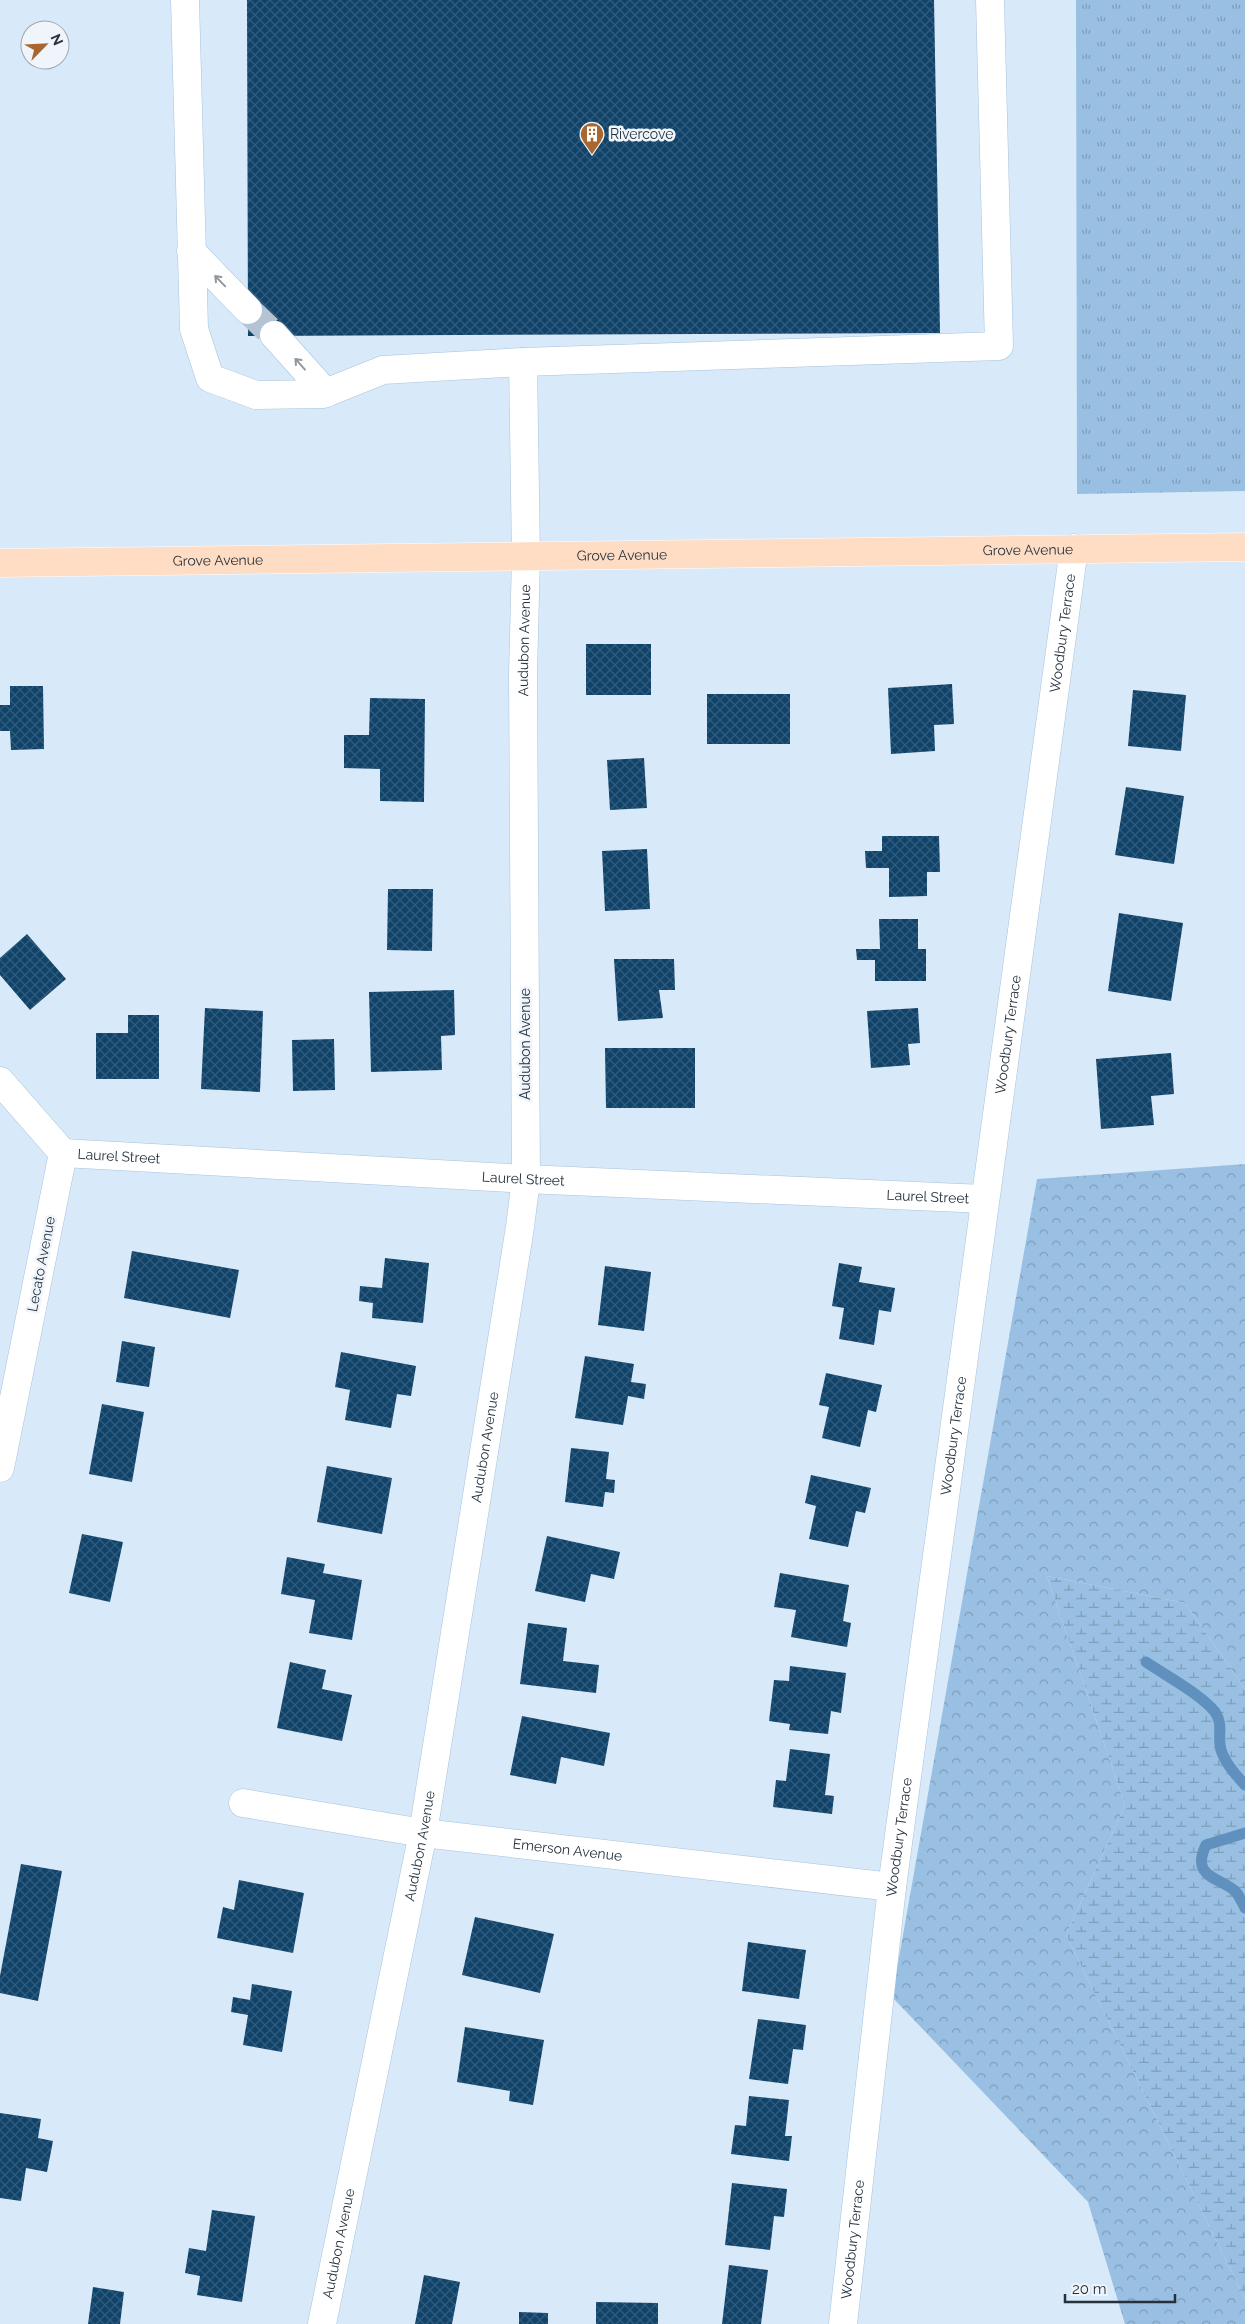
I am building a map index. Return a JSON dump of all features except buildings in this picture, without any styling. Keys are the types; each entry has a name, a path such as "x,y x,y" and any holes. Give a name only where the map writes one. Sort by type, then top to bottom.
{"main road":[{"name":"Grove Avenue","path":"0,564 1245,547"}],"street":[{"path":"186,0 194,329 210,378 256,395 326,393 382,370 523,362 999,346 990,0"},
{"path":"191,251 248,310"},
{"path":"274,335 326,393"},
{"name":"Audubon Avenue","path":"322,2324 423,1833 520,1227 526,1179 523,674 526,557 523,362"},
{"name":"Woodbury Terrace","path":"843,2324 892,1887 984,1199 1074,548"},
{"path":"0,1082 63,1153"},
{"name":"Laurel Street","path":"63,1153 526,1179 984,1199"},
{"name":"Lecato Avenue","path":"0,1468 63,1153"},
{"name":"Emerson Avenue","path":"243,1803 423,1833 892,1887"}],"green space":[{"path":"1076,0 1245,0 1245,491 1077,494"},
{"path":"1245,1164 1245,1689 1185,1603 1047,1576 1125,1805 1066,1935 1245,2299 1245,2324 1125,2324 1088,2202 892,1997 1037,1179"},
{"path":"1047,1576 1185,1603 1245,1689 1245,2299 1066,1935 1125,1805"}],"waterway":[{"path":"1146,1662 1192,1692 1215,1712 1219,1721 1220,1745 1225,1760 1245,1785"},
{"path":"1245,1833 1206,1845 1202,1856 1204,1870 1235,1891 1245,1908"}],"tunnel":[{"path":"248,310 274,335"}],"place":[{"name":"Rivercove","path":"592,155"}]}
